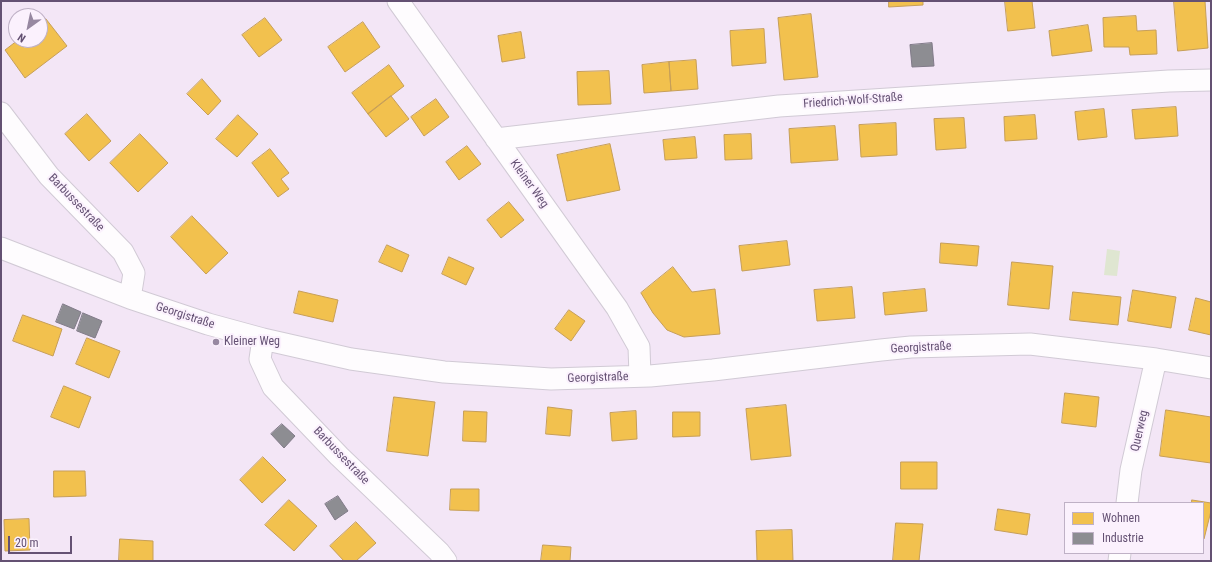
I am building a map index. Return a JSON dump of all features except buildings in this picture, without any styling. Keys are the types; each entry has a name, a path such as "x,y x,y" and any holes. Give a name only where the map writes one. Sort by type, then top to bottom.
{"street":[{"name":"Kleiner Weg","path":"398,1 617,308 638,347 640,376"},
{"name":"Friedrich-Wolf-Straße","path":"496,139 779,106 1211,80"},
{"name":"Barbussestraße","path":"1,113 49,176 123,252 134,273 130,298"},
{"name":"Georgistraße","path":"1,248 130,298 208,324 263,339 351,359 444,372 551,379 640,376 699,372 911,347 1030,344 1156,359 1211,368"},
{"name":"Barbussestraße","path":"263,339 260,359 273,387 339,456 439,552 446,561"},
{"name":"Querweg","path":"1126,502 1131,470 1156,359"}],"shaded area":[{"path":"1,1 1211,1 1211,561 1,561"},
{"path":"1107,249 1120,251 1117,276 1104,275"}],"place":[{"name":"Kleiner Weg","path":"216,342"}]}
